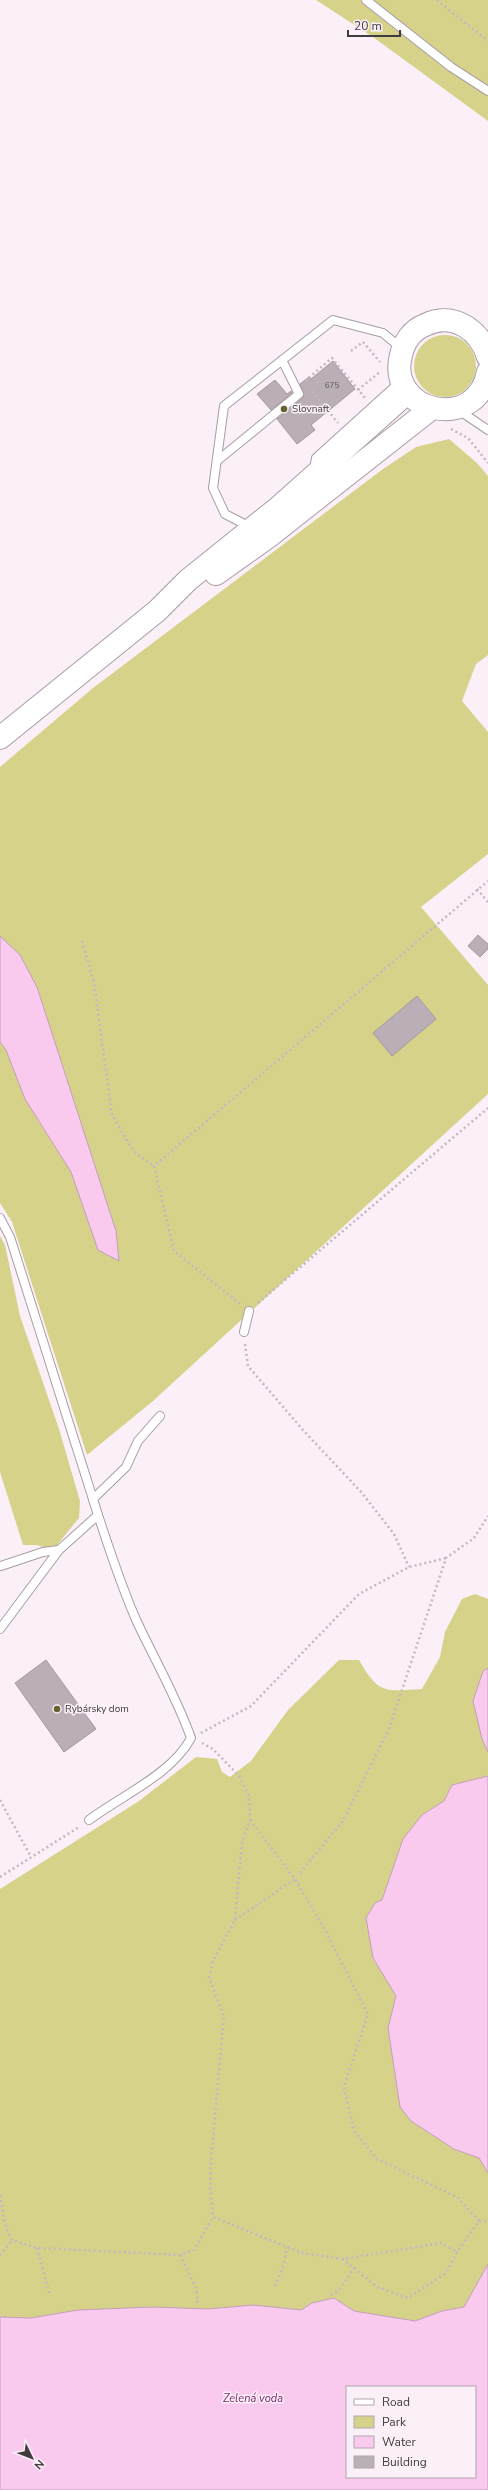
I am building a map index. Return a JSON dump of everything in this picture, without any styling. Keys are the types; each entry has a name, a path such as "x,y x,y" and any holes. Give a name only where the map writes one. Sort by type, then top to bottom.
{"main road":[{"path":"486,385 467,404 456,408 432,408 419,402 405,386 399,359 402,349 415,331 435,321 458,322 482,330 484,345 488,357"},
{"path":"158,611 188,580 312,478 405,386"},
{"path":"0,738 158,611 243,556 432,408"}],"lane":[{"path":"366,0 451,67 488,91"},
{"path":"252,528 225,514 213,488 224,406 332,320 383,334 402,349"},
{"path":"217,461 299,394 282,360"},
{"path":"456,408 488,430"},
{"path":"0,1218 10,1237 98,1515 138,1623 184,1719 191,1738 184,1751 140,1786 89,1820"},
{"path":"244,1332 249,1311"},
{"path":"93,1499 126,1467 138,1441 160,1416"},
{"path":"0,1629 59,1550 98,1515"},
{"path":"1,1566 43,1552 59,1550"}],"path":[{"path":"437,0 488,41"},
{"path":"352,351 363,342 385,368 358,390"},
{"path":"338,424 304,382 332,358 366,399"},
{"path":"444,429 451,428 468,438 488,463"},
{"path":"154,1166 488,881"},
{"path":"477,889 488,902"},
{"path":"82,942 95,991 112,1115 134,1152 154,1166 174,1251 249,1311 488,1108"},
{"path":"244,1332 248,1366 302,1429 362,1493 394,1534 409,1567"},
{"path":"191,1738 251,1706 359,1594 409,1567 446,1558 474,1538 488,1516"},
{"path":"300,1873 343,1821 389,1729 446,1558"},
{"path":"0,2195 6,2228 12,2240 37,2248 180,2255 194,2250 214,2217 210,2187 211,2161 224,2016 209,1978 213,1961 235,1920 242,1843 250,1820 248,1796 239,1776 213,1749 191,1738"},
{"path":"0,1800 31,1857"},
{"path":"0,1877 89,1820"},
{"path":"250,1820 295,1879 324,1928 368,2014 344,2087 354,2131 377,2159 457,2197 479,2221 488,2222"},
{"path":"235,1920 295,1879"},
{"path":"214,2217 302,2253 343,2259 441,2243 457,2252"},
{"path":"343,2259 377,2287 408,2298 446,2273 457,2252 479,2221"},
{"path":"0,2255 12,2240"},
{"path":"275,2286 284,2266 287,2247"},
{"path":"37,2248 50,2296"},
{"path":"180,2255 196,2288 198,2302 194,2304"},
{"path":"330,2295 339,2290 354,2268"}],"green space":[{"path":"316,0 488,0 488,121 373,37"},
{"path":"445,335 457,337 467,344 474,354 476,366 474,378 467,388 457,395 445,397 433,395 423,388 416,378 414,366 416,354 423,344 433,337"},
{"path":"449,439 477,463 488,476 488,655 476,664 462,701 488,732 488,854 421,907 488,985 488,1094 153,1401 87,1455 12,1222 0,1203 0,767 93,688 383,469 416,447"},
{"path":"0,1236 5,1245 20,1316 59,1429 80,1501 79,1518 52,1551 37,1545 23,1545 0,1472"},
{"path":"475,1594 488,1599 488,1668 483,1671 482,1739 488,1752 488,1776 452,1785 444,1801 422,1815 403,1839 382,1900 373,1958 396,1996 389,2029 411,2121 454,2149 480,2158 488,2173 488,2264 464,2307 442,2311 415,2321 354,2311 334,2298 312,2303 301,2310 253,2305 208,2309 78,2310 31,2318 0,2317 0,1889 139,1801 196,1757 217,1759 222,1772 230,1777 251,1761 288,1710 339,1660 359,1660 372,1680 384,1688 391,1690 422,1689 440,1657 445,1632 462,1599"}],"water":[{"path":"0,936 20,955 37,987 116,1231 119,1261 98,1250 71,1172 25,1099 6,1050 0,1042"},
{"path":"488,1668 488,1752 482,1739 473,1701 483,1671"},
{"path":"488,1776 488,2173 479,2158 454,2149 411,2121 400,2107 388,2028 396,1996 373,1958 366,1918 375,1903 382,1900 403,1839 422,1815 444,1801 452,1785"},
{"name":"Zelená voda","path":"488,2264 488,2490 0,2490 0,2317 31,2318 78,2310 153,2307 208,2309 253,2305 301,2310 312,2303 334,2298 354,2311 415,2321 442,2311 464,2307"}],"building":[{"path":"333,361 355,389 311,425 315,430 297,444 277,419 304,397 300,384 309,377 311,379"},
{"path":"275,380 287,394 291,391 292,393 271,410 257,394"},
{"path":"478,935 488,944 488,949 480,957 468,946"},
{"path":"417,996 436,1019 392,1056 373,1033"},
{"path":"46,1660 96,1729 64,1752 15,1683"}],"place":[{"name":"Slovnaft","path":"284,409"},
{"name":"Rybársky dom","path":"57,1709"}]}
